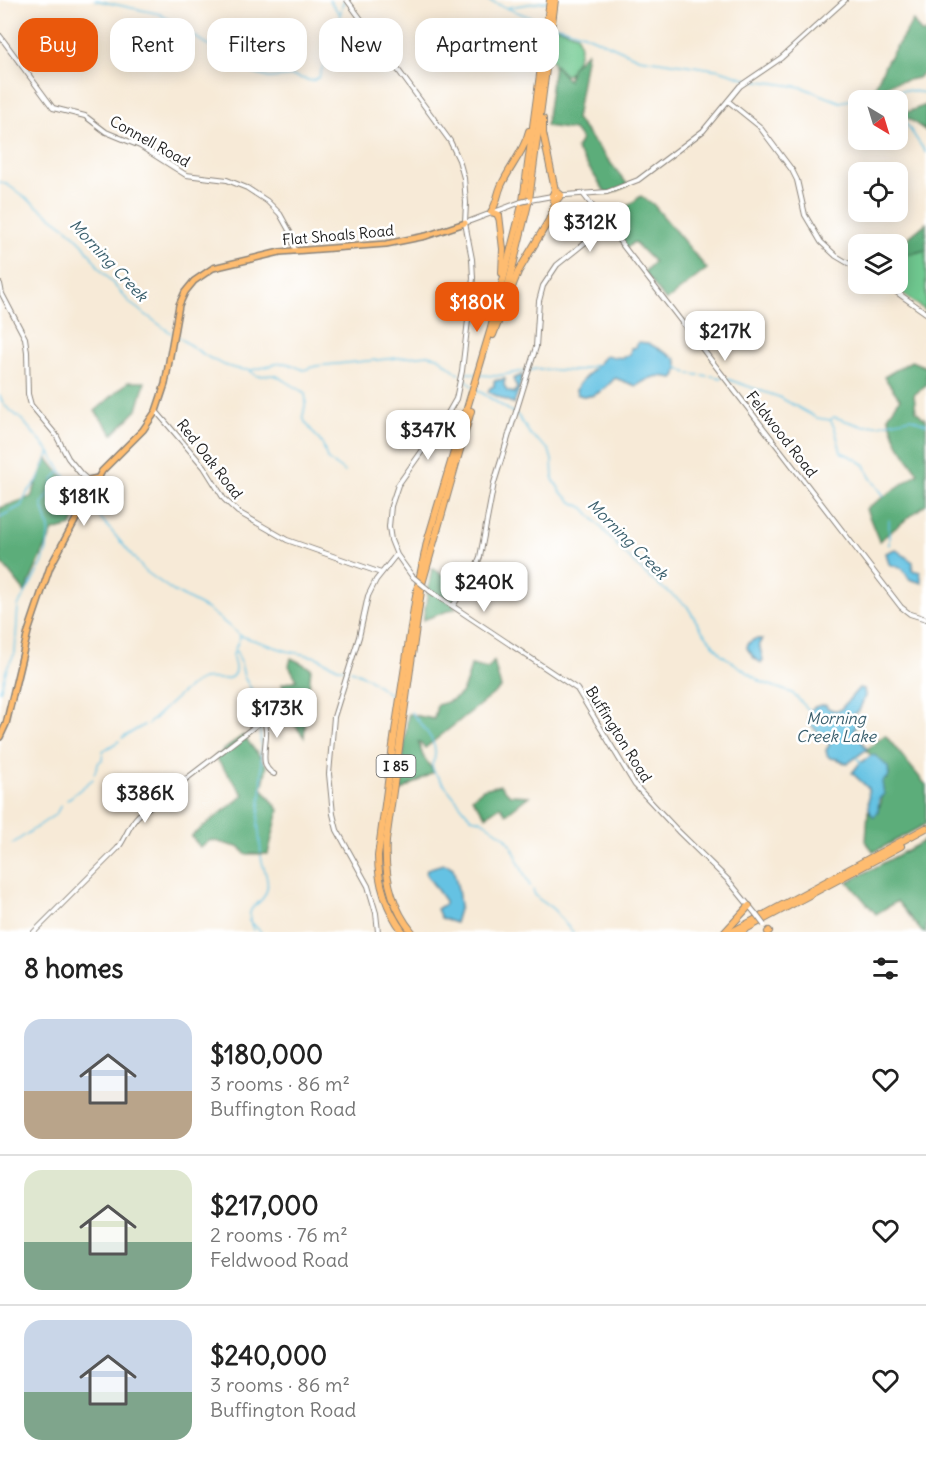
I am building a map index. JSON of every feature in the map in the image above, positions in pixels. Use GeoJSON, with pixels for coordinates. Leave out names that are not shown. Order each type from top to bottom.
{"type":"FeatureCollection","features":[{"type":"Feature","properties":{"kind":"highway","name":"I 85"},"geometry":{"type":"LineString","coordinates":[[403,932],[392,915],[385,897],[379,873],[378,855],[406,651],[427,542],[491,328],[523,201],[550,0]]}},
{"type":"Feature","properties":{"kind":"highway","name":"I 85"},"geometry":{"type":"LineString","coordinates":[[553,18],[555,0]]}},
{"type":"Feature","properties":{"kind":"highway","name":"I 85"},"geometry":{"type":"LineString","coordinates":[[412,932],[401,917],[391,893],[385,853],[412,651],[427,568],[518,249],[529,200],[546,72]]}},
{"type":"Feature","properties":{"kind":"highway"},"geometry":{"type":"LineString","coordinates":[[547,72],[542,121],[555,203]]}},
{"type":"Feature","properties":{"kind":"highway"},"geometry":{"type":"LineString","coordinates":[[491,328],[501,284],[503,263],[498,206],[502,184],[525,146],[536,101]]}},
{"type":"Feature","properties":{"kind":"highway"},"geometry":{"type":"LineString","coordinates":[[499,318],[518,272],[561,195],[554,193]]}},
{"type":"Feature","properties":{"kind":"highway"},"geometry":{"type":"LineString","coordinates":[[491,212],[498,206]]}},
{"type":"Feature","properties":{"kind":"highway"},"geometry":{"type":"LineString","coordinates":[[491,212],[497,214],[499,218]]}},
{"type":"Feature","properties":{"kind":"highway"},"geometry":{"type":"LineString","coordinates":[[732,932],[926,828]]}},
{"type":"Feature","properties":{"kind":"highway"},"geometry":{"type":"LineString","coordinates":[[740,932],[926,833]]}},
{"type":"Feature","properties":{"kind":"highway"},"geometry":{"type":"LineString","coordinates":[[725,932],[749,906]]}},
{"type":"Feature","properties":{"kind":"main road","name":"Flat Shoals Road"},"geometry":{"type":"LineString","coordinates":[[91,484],[110,461],[143,430],[156,411],[165,384],[179,305],[189,287],[199,276],[213,268],[295,250],[386,244],[426,236],[465,223]]}},
{"type":"Feature","properties":{"kind":"main road"},"geometry":{"type":"LineString","coordinates":[[0,737],[6,724],[28,632],[47,575],[91,484]]}},
{"type":"Feature","properties":{"kind":"street","name":"Buffington Road"},"geometry":{"type":"LineString","coordinates":[[347,0],[450,141],[459,160],[464,178],[465,223],[473,273],[460,386],[450,411],[395,490],[389,526],[397,555],[412,576],[430,591],[577,689],[635,785],[728,880],[769,932]]}},
{"type":"Feature","properties":{"kind":"street"},"geometry":{"type":"LineString","coordinates":[[561,195],[595,194],[621,189],[645,176],[703,131],[740,86],[781,58],[845,0]]}},
{"type":"Feature","properties":{"kind":"street","name":"Connell Road"},"geometry":{"type":"LineString","coordinates":[[0,36],[52,108],[85,116],[106,132],[140,146],[186,175],[227,180],[247,188],[267,201],[280,214],[290,232],[295,250]]}},
{"type":"Feature","properties":{"kind":"street"},"geometry":{"type":"LineString","coordinates":[[728,101],[759,126],[792,170],[798,184],[805,215],[821,243],[848,263]]}},
{"type":"Feature","properties":{"kind":"street"},"geometry":{"type":"LineString","coordinates":[[498,206],[554,193]]}},
{"type":"Feature","properties":{"kind":"street"},"geometry":{"type":"LineString","coordinates":[[594,207],[592,198],[595,194]]}},
{"type":"Feature","properties":{"kind":"street","name":"Feldwood Road"},"geometry":{"type":"LineString","coordinates":[[584,195],[901,607],[910,615],[926,619]]}},
{"type":"Feature","properties":{"kind":"street","name":"Flat Shoals Road"},"geometry":{"type":"LineString","coordinates":[[465,223],[491,212]]}},
{"type":"Feature","properties":{"kind":"street"},"geometry":{"type":"LineString","coordinates":[[453,606],[472,576],[480,557],[494,483],[536,347],[539,301],[543,286],[557,265],[608,226]]}},
{"type":"Feature","properties":{"kind":"street"},"geometry":{"type":"LineString","coordinates":[[0,284],[2,294],[25,338],[28,394],[31,405],[56,435],[68,458],[91,484]]}},
{"type":"Feature","properties":{"kind":"street"},"geometry":{"type":"LineString","coordinates":[[899,294],[926,313]]}},
{"type":"Feature","properties":{"kind":"street","name":"Red Oak Road"},"geometry":{"type":"LineString","coordinates":[[156,411],[204,467],[224,499],[238,512],[287,540],[381,573]]}},
{"type":"Feature","properties":{"kind":"street"},"geometry":{"type":"LineString","coordinates":[[378,932],[376,913],[368,886],[337,830],[329,774],[334,717],[359,638],[368,596],[381,573],[397,555]]}},
{"type":"Feature","properties":{"kind":"street"},"geometry":{"type":"LineString","coordinates":[[393,560],[401,561]]}},
{"type":"Feature","properties":{"kind":"street"},"geometry":{"type":"LineString","coordinates":[[34,932],[117,849],[139,815],[263,720],[267,729],[265,765],[268,771],[274,774]]}},
{"type":"Feature","properties":{"kind":"green space"},"geometry":{"type":"Polygon","coordinates":[[[913,21],[922,34],[926,32],[926,70],[918,78],[873,90],[887,61],[913,21]]]}},
{"type":"Feature","properties":{"kind":"green space"},"geometry":{"type":"Polygon","coordinates":[[[559,28],[576,34],[580,45],[577,59],[569,74],[565,75],[559,69],[559,28]]]}},
{"type":"Feature","properties":{"kind":"green space"},"geometry":{"type":"Polygon","coordinates":[[[587,52],[576,119],[628,185],[616,191],[606,193],[576,149],[581,139],[574,130],[546,126],[553,72],[559,72],[559,70],[568,80],[572,67],[587,52]]]}},
{"type":"Feature","properties":{"kind":"green space"},"geometry":{"type":"Polygon","coordinates":[[[926,105],[926,131],[908,118],[908,112],[926,105]]]}},
{"type":"Feature","properties":{"kind":"green space"},"geometry":{"type":"Polygon","coordinates":[[[641,196],[653,204],[707,269],[666,301],[644,272],[654,262],[634,242],[627,248],[607,222],[641,196]]]}},
{"type":"Feature","properties":{"kind":"green space"},"geometry":{"type":"Polygon","coordinates":[[[926,223],[926,250],[908,254],[908,238],[926,223]]]}},
{"type":"Feature","properties":{"kind":"green space"},"geometry":{"type":"Polygon","coordinates":[[[926,250],[926,311],[903,294],[908,294],[908,254],[926,250]]]}},
{"type":"Feature","properties":{"kind":"green space"},"geometry":{"type":"Polygon","coordinates":[[[911,361],[926,367],[926,385],[914,395],[916,411],[926,420],[926,504],[879,541],[866,509],[918,473],[897,442],[888,416],[900,399],[884,377],[911,361]]]}},
{"type":"Feature","properties":{"kind":"green space"},"geometry":{"type":"Polygon","coordinates":[[[128,382],[145,382],[137,410],[113,434],[95,411],[128,382]]]}},
{"type":"Feature","properties":{"kind":"green space"},"geometry":{"type":"Polygon","coordinates":[[[47,458],[84,503],[71,526],[53,531],[25,592],[0,561],[0,508],[31,497],[47,458]]]}},
{"type":"Feature","properties":{"kind":"green space"},"geometry":{"type":"Polygon","coordinates":[[[432,568],[465,589],[452,604],[456,608],[423,620],[432,568]]]}},
{"type":"Feature","properties":{"kind":"green space"},"geometry":{"type":"Polygon","coordinates":[[[291,658],[311,668],[304,737],[281,707],[287,704],[282,684],[297,680],[289,666],[291,658]]]}},
{"type":"Feature","properties":{"kind":"green space"},"geometry":{"type":"Polygon","coordinates":[[[494,661],[501,688],[425,748],[418,741],[423,756],[434,772],[399,792],[408,714],[434,719],[437,705],[453,700],[462,692],[471,665],[488,669],[494,661]]]}},
{"type":"Feature","properties":{"kind":"green space"},"geometry":{"type":"Polygon","coordinates":[[[243,735],[267,766],[262,788],[279,810],[268,854],[245,854],[241,848],[211,840],[200,847],[191,836],[244,795],[215,757],[243,735]]]}},
{"type":"Feature","properties":{"kind":"green space"},"geometry":{"type":"Polygon","coordinates":[[[885,735],[926,785],[926,824],[874,852],[866,842],[868,811],[873,814],[879,808],[882,799],[881,780],[887,779],[889,774],[866,750],[885,735]]]}},
{"type":"Feature","properties":{"kind":"green space"},"geometry":{"type":"Polygon","coordinates":[[[500,785],[510,795],[529,796],[506,814],[500,806],[486,816],[472,798],[483,789],[500,785]]]}},
{"type":"Feature","properties":{"kind":"green space"},"geometry":{"type":"Polygon","coordinates":[[[926,840],[926,932],[922,932],[897,901],[876,914],[848,882],[926,840]]]}},
{"type":"Feature","properties":{"kind":"water"},"geometry":{"type":"Polygon","coordinates":[[[638,342],[648,343],[675,358],[678,368],[673,378],[653,377],[636,386],[615,378],[603,390],[593,395],[577,394],[579,384],[606,355],[618,358],[627,356],[638,342]]]}},
{"type":"Feature","properties":{"kind":"water"},"geometry":{"type":"Polygon","coordinates":[[[522,375],[514,404],[488,392],[494,386],[494,381],[505,379],[504,385],[507,391],[514,393],[517,388],[513,379],[522,375]]]}},
{"type":"Feature","properties":{"kind":"water"},"geometry":{"type":"Polygon","coordinates":[[[895,549],[913,562],[912,570],[920,572],[922,583],[909,579],[903,569],[889,564],[886,553],[895,549]]]}},
{"type":"Feature","properties":{"kind":"water"},"geometry":{"type":"Polygon","coordinates":[[[755,639],[762,639],[759,644],[763,660],[761,663],[747,648],[748,643],[755,639]]]}},
{"type":"Feature","properties":{"kind":"water","name":"Morning Creek Lake"},"geometry":{"type":"Polygon","coordinates":[[[859,688],[864,689],[865,696],[859,711],[854,714],[856,723],[854,731],[867,749],[847,764],[827,755],[826,750],[830,744],[813,728],[808,717],[813,708],[820,705],[840,710],[859,688]]]}},
{"type":"Feature","properties":{"kind":"water"},"geometry":{"type":"Polygon","coordinates":[[[872,755],[888,767],[889,776],[882,782],[884,794],[879,799],[878,812],[874,817],[869,807],[868,788],[852,773],[859,764],[872,755]]]}},
{"type":"Feature","properties":{"kind":"water"},"geometry":{"type":"Polygon","coordinates":[[[443,864],[453,868],[458,889],[460,906],[455,923],[441,918],[437,909],[445,904],[445,901],[426,874],[427,869],[443,864]]]}},
{"type":"Feature","properties":{"kind":"waterway"},"geometry":{"type":"LineString","coordinates":[[95,0],[160,14],[249,72],[269,78],[292,76],[312,81],[319,77],[337,32],[344,0]]}},
{"type":"Feature","properties":{"kind":"waterway"},"geometry":{"type":"LineString","coordinates":[[329,0],[339,13]]}},
{"type":"Feature","properties":{"kind":"waterway"},"geometry":{"type":"LineString","coordinates":[[487,0],[532,18]]}},
{"type":"Feature","properties":{"kind":"waterway"},"geometry":{"type":"LineString","coordinates":[[509,7],[549,1]]}},
{"type":"Feature","properties":{"kind":"waterway"},"geometry":{"type":"LineString","coordinates":[[559,26],[584,34],[639,58],[720,70],[748,79]]}},
{"type":"Feature","properties":{"kind":"waterway"},"geometry":{"type":"LineString","coordinates":[[753,80],[801,87],[840,102],[848,100]]}},
{"type":"Feature","properties":{"kind":"waterway"},"geometry":{"type":"LineString","coordinates":[[871,90],[875,88],[878,90]]}},
{"type":"Feature","properties":{"kind":"waterway"},"geometry":{"type":"LineString","coordinates":[[908,90],[926,93]]}},
{"type":"Feature","properties":{"kind":"waterway"},"geometry":{"type":"LineString","coordinates":[[908,126],[926,153]]}},
{"type":"Feature","properties":{"kind":"waterway","name":"Morning Creek"},"geometry":{"type":"LineString","coordinates":[[0,182],[8,185],[68,229],[83,244],[100,269],[131,304],[171,333]]}},
{"type":"Feature","properties":{"kind":"waterway","name":"Morning Creek"},"geometry":{"type":"LineString","coordinates":[[177,336],[211,359],[239,369],[253,370],[282,363],[304,370],[316,366],[428,355],[438,357],[459,374]]}},
{"type":"Feature","properties":{"kind":"waterway"},"geometry":{"type":"LineString","coordinates":[[480,375],[496,376],[536,369],[576,371],[596,365]]}},
{"type":"Feature","properties":{"kind":"waterway"},"geometry":{"type":"LineString","coordinates":[[677,367],[687,373]]}},
{"type":"Feature","properties":{"kind":"waterway"},"geometry":{"type":"LineString","coordinates":[[250,371],[257,376],[275,375],[305,393],[303,416],[305,422],[323,445],[327,459],[345,472]]}},
{"type":"Feature","properties":{"kind":"waterway"},"geometry":{"type":"LineString","coordinates":[[463,374],[476,374]]}},
{"type":"Feature","properties":{"kind":"waterway"},"geometry":{"type":"LineString","coordinates":[[690,374],[699,375]]}},
{"type":"Feature","properties":{"kind":"waterway"},"geometry":{"type":"LineString","coordinates":[[702,375],[708,376]]}},
{"type":"Feature","properties":{"kind":"waterway","name":"Morning Creek"},"geometry":{"type":"LineString","coordinates":[[463,376],[472,386]]}},
{"type":"Feature","properties":{"kind":"waterway"},"geometry":{"type":"LineString","coordinates":[[711,376],[722,378]]}},
{"type":"Feature","properties":{"kind":"waterway"},"geometry":{"type":"LineString","coordinates":[[727,379],[779,397],[817,418],[830,420],[834,417],[862,426],[911,418],[926,424]]}},
{"type":"Feature","properties":{"kind":"waterway","name":"Morning Creek"},"geometry":{"type":"LineString","coordinates":[[476,389],[518,416],[530,434],[549,450],[553,479],[561,492],[572,502],[584,508],[623,552],[652,580],[687,606],[701,629],[721,654],[761,682],[792,693],[810,711]]}},
{"type":"Feature","properties":{"kind":"waterway"},"geometry":{"type":"LineString","coordinates":[[0,396],[4,405],[22,420],[48,450],[82,503]]}},
{"type":"Feature","properties":{"kind":"waterway"},"geometry":{"type":"LineString","coordinates":[[831,421],[841,452],[865,465],[870,477],[884,496]]}},
{"type":"Feature","properties":{"kind":"waterway"},"geometry":{"type":"LineString","coordinates":[[0,517],[21,506],[27,493],[37,481],[49,454]]}},
{"type":"Feature","properties":{"kind":"waterway"},"geometry":{"type":"LineString","coordinates":[[0,691],[7,668],[15,653],[18,606],[42,564],[47,549],[49,528],[42,504],[51,492],[54,478],[61,471]]}},
{"type":"Feature","properties":{"kind":"waterway"},"geometry":{"type":"LineString","coordinates":[[87,505],[145,571],[173,591],[209,610],[241,636],[287,651],[316,657],[338,668],[347,669]]}},
{"type":"Feature","properties":{"kind":"waterway"},"geometry":{"type":"LineString","coordinates":[[889,520],[889,545]]}},
{"type":"Feature","properties":{"kind":"waterway"},"geometry":{"type":"LineString","coordinates":[[148,724],[197,681],[231,677],[235,669],[233,655],[240,637]]}},
{"type":"Feature","properties":{"kind":"waterway"},"geometry":{"type":"LineString","coordinates":[[236,651],[244,677],[253,692],[258,721]]}},
{"type":"Feature","properties":{"kind":"waterway"},"geometry":{"type":"LineString","coordinates":[[351,670],[368,678],[393,697]]}},
{"type":"Feature","properties":{"kind":"waterway"},"geometry":{"type":"LineString","coordinates":[[411,712],[426,730],[433,743],[434,772],[471,818],[481,820],[505,837],[517,857]]}},
{"type":"Feature","properties":{"kind":"waterway"},"geometry":{"type":"LineString","coordinates":[[122,738],[144,725]]}},
{"type":"Feature","properties":{"kind":"waterway"},"geometry":{"type":"LineString","coordinates":[[260,725],[262,785],[258,824],[261,853]]}},
{"type":"Feature","properties":{"kind":"waterway"},"geometry":{"type":"LineString","coordinates":[[94,774],[102,760],[103,751],[119,741]]}},
{"type":"Feature","properties":{"kind":"waterway","name":"Morning Creek"},"geometry":{"type":"LineString","coordinates":[[857,758],[861,763]]}},
{"type":"Feature","properties":{"kind":"waterway"},"geometry":{"type":"LineString","coordinates":[[67,800],[93,779]]}},
{"type":"Feature","properties":{"kind":"waterway"},"geometry":{"type":"LineString","coordinates":[[12,844],[56,814],[61,805]]}},
{"type":"Feature","properties":{"kind":"waterway"},"geometry":{"type":"LineString","coordinates":[[253,930],[250,920],[251,909],[265,896],[268,885],[261,856]]}},
{"type":"Feature","properties":{"kind":"waterway"},"geometry":{"type":"LineString","coordinates":[[517,859],[530,886]]}},
{"type":"Feature","properties":{"kind":"waterway"},"geometry":{"type":"LineString","coordinates":[[533,890],[536,897],[554,910],[573,932]]}},
{"type":"Feature","properties":{"kind":"waterway"},"geometry":{"type":"LineString","coordinates":[[249,920],[261,932]]}}]}
